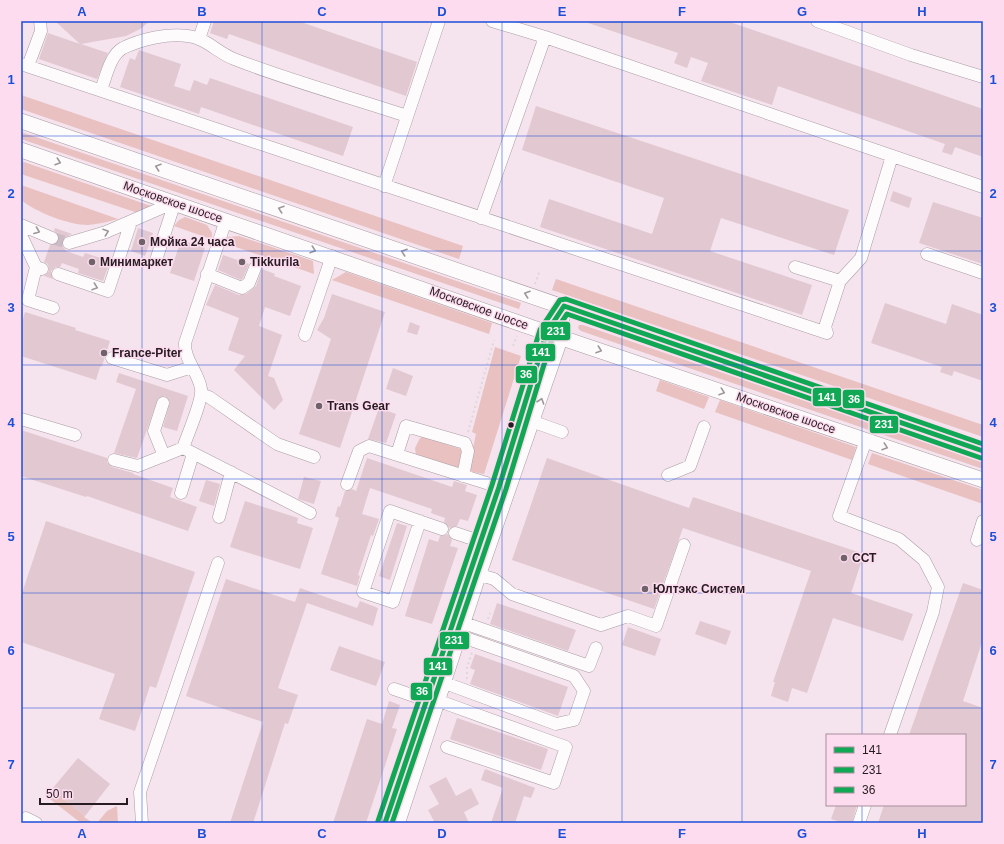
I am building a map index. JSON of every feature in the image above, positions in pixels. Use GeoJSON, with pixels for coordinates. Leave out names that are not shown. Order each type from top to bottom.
{"type":"FeatureCollection","features":[{"type":"Feature","properties":{"kind":"main road"},"geometry":{"type":"LineString","coordinates":[[21,120],[983,451]]}},
{"type":"Feature","properties":{"kind":"main road","name":"Московское шоссе"},"geometry":{"type":"LineString","coordinates":[[21,150],[332,256],[562,338],[983,480]]}},
{"type":"Feature","properties":{"kind":"street"},"geometry":{"type":"LineString","coordinates":[[40,21],[41,31],[25,65],[828,333],[825,327],[840,281],[861,258],[892,156]]}},
{"type":"Feature","properties":{"kind":"street"},"geometry":{"type":"LineString","coordinates":[[199,39],[205,21]]}},
{"type":"Feature","properties":{"kind":"street"},"geometry":{"type":"LineString","coordinates":[[384,186],[439,21]]}},
{"type":"Feature","properties":{"kind":"street"},"geometry":{"type":"LineString","coordinates":[[492,21],[545,37],[983,187]]}},
{"type":"Feature","properties":{"kind":"street"},"geometry":{"type":"LineString","coordinates":[[817,21],[911,55],[983,77]]}},
{"type":"Feature","properties":{"kind":"street"},"geometry":{"type":"LineString","coordinates":[[101,90],[115,55],[122,49],[147,40],[170,36],[188,36],[199,39],[232,58],[407,116]]}},
{"type":"Feature","properties":{"kind":"street"},"geometry":{"type":"LineString","coordinates":[[481,218],[545,37]]}},
{"type":"Feature","properties":{"kind":"street"},"geometry":{"type":"LineString","coordinates":[[68,243],[106,232],[175,202]]}},
{"type":"Feature","properties":{"kind":"street"},"geometry":{"type":"LineString","coordinates":[[157,257],[175,202]]}},
{"type":"Feature","properties":{"kind":"street"},"geometry":{"type":"LineString","coordinates":[[181,493],[188,451],[201,394],[199,384],[186,355],[185,343],[226,220]]}},
{"type":"Feature","properties":{"kind":"street"},"geometry":{"type":"LineString","coordinates":[[58,274],[108,291],[131,222]]}},
{"type":"Feature","properties":{"kind":"street"},"geometry":{"type":"LineString","coordinates":[[21,225],[52,238]]}},
{"type":"Feature","properties":{"kind":"street"},"geometry":{"type":"LineString","coordinates":[[21,235],[39,268],[24,302],[53,308]]}},
{"type":"Feature","properties":{"kind":"street"},"geometry":{"type":"LineString","coordinates":[[927,254],[983,273]]}},
{"type":"Feature","properties":{"kind":"street"},"geometry":{"type":"LineString","coordinates":[[304,335],[332,256]]}},
{"type":"Feature","properties":{"kind":"street"},"geometry":{"type":"LineString","coordinates":[[796,266],[840,281]]}},
{"type":"Feature","properties":{"kind":"street"},"geometry":{"type":"LineString","coordinates":[[207,274],[242,288],[249,283],[255,268]]}},
{"type":"Feature","properties":{"kind":"street"},"geometry":{"type":"LineString","coordinates":[[399,823],[432,700],[479,541],[499,487],[547,332],[564,306]]}},
{"type":"Feature","properties":{"kind":"street"},"geometry":{"type":"LineString","coordinates":[[385,823],[432,700],[444,683],[562,338],[564,306]]}},
{"type":"Feature","properties":{"kind":"street"},"geometry":{"type":"LineString","coordinates":[[112,358],[166,375],[192,367]]}},
{"type":"Feature","properties":{"kind":"street"},"geometry":{"type":"LineString","coordinates":[[201,394],[209,397],[277,444],[314,456]]}},
{"type":"Feature","properties":{"kind":"street"},"geometry":{"type":"LineString","coordinates":[[163,402],[154,431],[164,456]]}},
{"type":"Feature","properties":{"kind":"street"},"geometry":{"type":"LineString","coordinates":[[21,419],[75,435]]}},
{"type":"Feature","properties":{"kind":"street"},"geometry":{"type":"LineString","coordinates":[[397,454],[407,422],[466,443],[468,451],[463,476]]}},
{"type":"Feature","properties":{"kind":"street"},"geometry":{"type":"LineString","coordinates":[[534,422],[562,432]]}},
{"type":"Feature","properties":{"kind":"street"},"geometry":{"type":"LineString","coordinates":[[668,475],[690,466],[704,427]]}},
{"type":"Feature","properties":{"kind":"street"},"geometry":{"type":"LineString","coordinates":[[866,440],[839,516],[900,539],[924,560],[938,587],[933,612],[890,734]]}},
{"type":"Feature","properties":{"kind":"street"},"geometry":{"type":"LineString","coordinates":[[347,484],[356,456],[363,448],[376,447],[499,487]]}},
{"type":"Feature","properties":{"kind":"street"},"geometry":{"type":"LineString","coordinates":[[114,460],[138,466],[164,456],[188,451],[310,513]]}},
{"type":"Feature","properties":{"kind":"street"},"geometry":{"type":"LineString","coordinates":[[219,517],[231,472]]}},
{"type":"Feature","properties":{"kind":"street"},"geometry":{"type":"LineString","coordinates":[[420,521],[393,602],[363,592],[390,511],[420,521],[442,529]]}},
{"type":"Feature","properties":{"kind":"street"},"geometry":{"type":"LineString","coordinates":[[977,540],[983,521]]}},
{"type":"Feature","properties":{"kind":"street"},"geometry":{"type":"LineString","coordinates":[[455,533],[479,541]]}},
{"type":"Feature","properties":{"kind":"street"},"geometry":{"type":"LineString","coordinates":[[480,575],[494,579],[512,594],[601,625],[628,616],[656,626],[684,545]]}},
{"type":"Feature","properties":{"kind":"street"},"geometry":{"type":"LineString","coordinates":[[142,823],[140,792],[218,563]]}},
{"type":"Feature","properties":{"kind":"street"},"geometry":{"type":"LineString","coordinates":[[464,623],[589,666],[596,648]]}},
{"type":"Feature","properties":{"kind":"street"},"geometry":{"type":"LineString","coordinates":[[444,683],[556,724],[574,720],[584,691],[574,676],[460,636]]}},
{"type":"Feature","properties":{"kind":"street"},"geometry":{"type":"LineString","coordinates":[[394,689],[432,700],[566,746],[554,783],[447,747]]}},
{"type":"Feature","properties":{"kind":"street"},"geometry":{"type":"LineString","coordinates":[[859,823],[865,806]]}},
{"type":"Feature","properties":{"kind":"path"},"geometry":{"type":"LineString","coordinates":[[534,285],[540,270]]}},
{"type":"Feature","properties":{"kind":"path"},"geometry":{"type":"LineString","coordinates":[[513,346],[518,332]]}},
{"type":"Feature","properties":{"kind":"path"},"geometry":{"type":"LineString","coordinates":[[466,443],[494,340]]}},
{"type":"Feature","properties":{"kind":"path"},"geometry":{"type":"LineString","coordinates":[[465,691],[467,685],[466,668],[476,642]]}},
{"type":"Feature","properties":{"kind":"shaded area"},"geometry":{"type":"Polygon","coordinates":[[[21,95],[463,246],[459,259],[21,109],[21,95]]]}},
{"type":"Feature","properties":{"kind":"shaded area"},"geometry":{"type":"Polygon","coordinates":[[[21,132],[521,303],[519,309],[21,139],[21,132]]]}},
{"type":"Feature","properties":{"kind":"shaded area"},"geometry":{"type":"Polygon","coordinates":[[[21,161],[151,206],[138,213],[21,174],[21,161]]]}},
{"type":"Feature","properties":{"kind":"shaded area"},"geometry":{"type":"Polygon","coordinates":[[[21,185],[118,219],[88,225],[71,223],[53,217],[27,205],[21,200],[21,185]]]}},
{"type":"Feature","properties":{"kind":"shaded area"},"geometry":{"type":"Polygon","coordinates":[[[185,217],[207,225],[212,233],[212,237],[208,238],[174,226],[179,220],[185,217]]]}},
{"type":"Feature","properties":{"kind":"shaded area"},"geometry":{"type":"Polygon","coordinates":[[[239,236],[313,261],[314,274],[233,246],[232,244],[223,243],[228,237],[239,236]]]}},
{"type":"Feature","properties":{"kind":"shaded area"},"geometry":{"type":"Polygon","coordinates":[[[346,272],[492,323],[489,334],[332,280],[346,272]]]}},
{"type":"Feature","properties":{"kind":"shaded area"},"geometry":{"type":"Polygon","coordinates":[[[556,279],[983,425],[983,437],[552,290],[556,279]]]}},
{"type":"Feature","properties":{"kind":"shaded area"},"geometry":{"type":"Polygon","coordinates":[[[579,325],[583,325],[983,462],[983,469],[581,331],[578,328],[579,325]]]}},
{"type":"Feature","properties":{"kind":"shaded area"},"geometry":{"type":"Polygon","coordinates":[[[495,347],[521,356],[484,474],[468,471],[476,434],[472,432],[495,347]]]}},
{"type":"Feature","properties":{"kind":"shaded area"},"geometry":{"type":"Polygon","coordinates":[[[660,380],[709,397],[704,409],[656,391],[660,380]]]}},
{"type":"Feature","properties":{"kind":"shaded area"},"geometry":{"type":"Polygon","coordinates":[[[720,400],[856,447],[852,460],[715,412],[720,400]]]}},
{"type":"Feature","properties":{"kind":"shaded area"},"geometry":{"type":"Polygon","coordinates":[[[423,437],[464,450],[460,470],[416,455],[415,448],[420,438],[423,437]]]}},
{"type":"Feature","properties":{"kind":"shaded area"},"geometry":{"type":"Polygon","coordinates":[[[872,453],[983,490],[983,504],[868,464],[872,453]]]}},
{"type":"Feature","properties":{"kind":"shaded area"},"geometry":{"type":"Polygon","coordinates":[[[52,789],[93,823],[81,823],[46,796],[52,789]]]}},
{"type":"Feature","properties":{"kind":"shaded area"},"geometry":{"type":"Polygon","coordinates":[[[117,806],[118,823],[97,823],[107,811],[117,806]]]}},
{"type":"Feature","properties":{"kind":"building"},"geometry":{"type":"Polygon","coordinates":[[[55,21],[150,21],[140,29],[126,36],[81,44],[108,53],[97,79],[39,59],[48,33],[80,44],[55,21]]]}},
{"type":"Feature","properties":{"kind":"building"},"geometry":{"type":"Polygon","coordinates":[[[214,21],[298,21],[417,62],[406,96],[229,34],[227,39],[210,33],[214,21]]]}},
{"type":"Feature","properties":{"kind":"building"},"geometry":{"type":"Polygon","coordinates":[[[589,21],[727,21],[983,109],[983,157],[955,147],[952,155],[942,152],[945,144],[778,86],[772,105],[701,81],[708,63],[691,57],[687,68],[674,63],[678,53],[588,23],[589,21]]]}},
{"type":"Feature","properties":{"kind":"building"},"geometry":{"type":"Polygon","coordinates":[[[139,50],[181,64],[174,86],[190,91],[194,80],[207,85],[210,78],[353,127],[343,156],[201,107],[199,114],[120,87],[130,58],[135,60],[139,50]]]}},
{"type":"Feature","properties":{"kind":"building"},"geometry":{"type":"Polygon","coordinates":[[[536,106],[849,210],[834,255],[721,218],[710,251],[812,285],[802,315],[540,227],[549,199],[652,234],[664,198],[522,150],[536,106]]]}},
{"type":"Feature","properties":{"kind":"building"},"geometry":{"type":"Polygon","coordinates":[[[893,191],[912,198],[909,208],[890,201],[893,191]]]}},
{"type":"Feature","properties":{"kind":"building"},"geometry":{"type":"Polygon","coordinates":[[[933,202],[983,218],[983,264],[919,243],[933,202]]]}},
{"type":"Feature","properties":{"kind":"building"},"geometry":{"type":"Polygon","coordinates":[[[55,228],[72,234],[64,238],[62,241],[62,245],[66,251],[83,257],[85,253],[110,261],[103,281],[78,273],[79,269],[62,263],[60,267],[56,267],[51,271],[53,279],[44,276],[49,271],[48,264],[44,262],[50,245],[56,244],[59,241],[58,234],[54,231],[55,228]]]}},
{"type":"Feature","properties":{"kind":"building","name":"Мойка 24 часа"},"geometry":{"type":"Polygon","coordinates":[[[138,228],[153,233],[145,256],[131,251],[138,228]]]}},
{"type":"Feature","properties":{"kind":"building"},"geometry":{"type":"Polygon","coordinates":[[[181,240],[205,248],[194,281],[170,273],[181,240]]]}},
{"type":"Feature","properties":{"kind":"building"},"geometry":{"type":"Polygon","coordinates":[[[223,255],[249,264],[241,280],[218,270],[223,255]]]}},
{"type":"Feature","properties":{"kind":"building"},"geometry":{"type":"Polygon","coordinates":[[[262,269],[275,274],[274,276],[301,286],[290,316],[265,307],[259,326],[282,335],[268,376],[274,378],[283,400],[274,410],[234,370],[245,356],[228,350],[239,318],[206,305],[215,285],[239,295],[246,294],[256,286],[262,269]]]}},
{"type":"Feature","properties":{"kind":"building"},"geometry":{"type":"Polygon","coordinates":[[[332,294],[385,312],[340,448],[299,434],[331,339],[317,330],[324,318],[332,294]]]}},
{"type":"Feature","properties":{"kind":"building"},"geometry":{"type":"Polygon","coordinates":[[[885,303],[946,324],[952,304],[983,315],[983,381],[954,371],[952,376],[940,372],[942,367],[871,343],[885,303]]]}},
{"type":"Feature","properties":{"kind":"building"},"geometry":{"type":"Polygon","coordinates":[[[25,312],[76,328],[75,330],[110,341],[96,380],[21,356],[21,325],[25,312]]]}},
{"type":"Feature","properties":{"kind":"building"},"geometry":{"type":"Polygon","coordinates":[[[410,322],[420,326],[417,335],[407,332],[410,322]]]}},
{"type":"Feature","properties":{"kind":"building"},"geometry":{"type":"Polygon","coordinates":[[[393,368],[413,376],[406,396],[386,389],[393,368]]]}},
{"type":"Feature","properties":{"kind":"building"},"geometry":{"type":"Polygon","coordinates":[[[119,373],[188,396],[177,431],[163,427],[170,402],[165,396],[158,398],[137,458],[114,453],[136,389],[116,382],[119,373]]]}},
{"type":"Feature","properties":{"kind":"building"},"geometry":{"type":"Polygon","coordinates":[[[379,408],[396,414],[386,443],[368,439],[379,408]]]}},
{"type":"Feature","properties":{"kind":"building"},"geometry":{"type":"Polygon","coordinates":[[[21,430],[107,458],[107,462],[112,467],[173,488],[170,497],[197,507],[188,531],[87,496],[86,497],[21,476],[21,430]]]}},
{"type":"Feature","properties":{"kind":"building"},"geometry":{"type":"Polygon","coordinates":[[[367,458],[452,487],[454,481],[467,485],[465,491],[477,495],[468,521],[460,519],[457,526],[449,528],[444,522],[445,518],[431,513],[432,509],[370,488],[362,514],[379,519],[373,536],[371,535],[358,575],[360,576],[357,586],[321,574],[339,518],[335,516],[338,506],[340,507],[345,491],[352,489],[356,491],[367,458]]]}},
{"type":"Feature","properties":{"kind":"building"},"geometry":{"type":"Polygon","coordinates":[[[547,458],[689,508],[693,497],[864,554],[851,593],[913,614],[903,641],[833,618],[807,693],[792,688],[788,702],[771,696],[775,682],[773,682],[811,571],[683,528],[654,609],[512,560],[547,458]]]}},
{"type":"Feature","properties":{"kind":"building"},"geometry":{"type":"Polygon","coordinates":[[[304,477],[321,481],[314,504],[298,499],[304,477]]]}},
{"type":"Feature","properties":{"kind":"building"},"geometry":{"type":"Polygon","coordinates":[[[206,480],[220,484],[214,506],[199,501],[206,480]]]}},
{"type":"Feature","properties":{"kind":"building"},"geometry":{"type":"Polygon","coordinates":[[[245,501],[298,518],[297,523],[313,528],[300,569],[230,547],[245,501]]]}},
{"type":"Feature","properties":{"kind":"building"},"geometry":{"type":"Polygon","coordinates":[[[46,521],[195,572],[156,688],[150,686],[135,731],[99,719],[115,674],[21,642],[21,596],[46,521]]]}},
{"type":"Feature","properties":{"kind":"building"},"geometry":{"type":"Polygon","coordinates":[[[397,523],[407,526],[390,580],[379,576],[397,523]]]}},
{"type":"Feature","properties":{"kind":"building"},"geometry":{"type":"Polygon","coordinates":[[[448,534],[452,540],[450,546],[458,548],[432,624],[405,616],[429,539],[438,542],[440,536],[448,534]]]}},
{"type":"Feature","properties":{"kind":"building"},"geometry":{"type":"Polygon","coordinates":[[[226,579],[295,602],[300,588],[357,608],[360,601],[378,608],[373,626],[307,603],[278,688],[298,695],[288,724],[285,723],[253,823],[230,823],[263,722],[186,696],[226,579]]]}},
{"type":"Feature","properties":{"kind":"building"},"geometry":{"type":"Polygon","coordinates":[[[963,583],[983,590],[983,639],[963,701],[983,708],[983,823],[878,823],[884,806],[966,806],[966,734],[909,734],[963,583]]]}},
{"type":"Feature","properties":{"kind":"building"},"geometry":{"type":"Polygon","coordinates":[[[497,603],[576,630],[568,651],[490,624],[497,603]]]}},
{"type":"Feature","properties":{"kind":"building"},"geometry":{"type":"Polygon","coordinates":[[[700,621],[731,631],[726,645],[695,634],[700,621]]]}},
{"type":"Feature","properties":{"kind":"building"},"geometry":{"type":"Polygon","coordinates":[[[628,627],[661,639],[655,656],[622,645],[628,627]]]}},
{"type":"Feature","properties":{"kind":"building"},"geometry":{"type":"Polygon","coordinates":[[[339,646],[385,662],[376,686],[330,670],[339,646]]]}},
{"type":"Feature","properties":{"kind":"building"},"geometry":{"type":"Polygon","coordinates":[[[475,654],[568,687],[558,716],[470,684],[475,670],[470,668],[475,654]]]}},
{"type":"Feature","properties":{"kind":"building"},"geometry":{"type":"Polygon","coordinates":[[[389,701],[400,705],[392,728],[397,729],[366,823],[333,823],[367,719],[382,724],[389,701]]]}},
{"type":"Feature","properties":{"kind":"building"},"geometry":{"type":"Polygon","coordinates":[[[457,718],[548,749],[541,770],[450,739],[457,718]]]}},
{"type":"Feature","properties":{"kind":"building"},"geometry":{"type":"Polygon","coordinates":[[[78,758],[110,784],[85,816],[52,789],[78,758]]]}},
{"type":"Feature","properties":{"kind":"building"},"geometry":{"type":"Polygon","coordinates":[[[485,769],[535,788],[531,798],[524,796],[515,823],[491,823],[503,788],[481,780],[485,769]]]}},
{"type":"Feature","properties":{"kind":"building"},"geometry":{"type":"Polygon","coordinates":[[[446,777],[456,796],[471,788],[479,804],[464,812],[469,823],[435,823],[428,810],[439,804],[429,786],[446,777]]]}},
{"type":"Feature","properties":{"kind":"building"},"geometry":{"type":"Polygon","coordinates":[[[836,806],[857,806],[852,823],[844,823],[831,819],[836,806]]]}},
{"type":"Feature","properties":{"kind":"tunnel"},"geometry":{"type":"LineString","coordinates":[[52,238],[69,243]]}},
{"type":"Feature","properties":{"kind":"transit line","name":"36"},"geometry":{"type":"LineString","coordinates":[[378,821],[492,485],[540,330],[560,300],[566,299],[983,444]]}},
{"type":"Feature","properties":{"kind":"transit line","name":"141"},"geometry":{"type":"LineString","coordinates":[[385,823],[499,487],[547,332],[564,306],[983,451]]}},
{"type":"Feature","properties":{"kind":"transit line","name":"231"},"geometry":{"type":"LineString","coordinates":[[392,823],[506,489],[553,335],[567,314],[981,458]]}},
{"type":"Feature","properties":{"kind":"place","name":"Мойка 24 часа"},"geometry":{"type":"Point","coordinates":[142,242]}},
{"type":"Feature","properties":{"kind":"place","name":"Минимаркет"},"geometry":{"type":"Point","coordinates":[92,262]}},
{"type":"Feature","properties":{"kind":"place","name":"Tikkurila"},"geometry":{"type":"Point","coordinates":[242,262]}},
{"type":"Feature","properties":{"kind":"place","name":"France-Piter"},"geometry":{"type":"Point","coordinates":[104,353]}},
{"type":"Feature","properties":{"kind":"place","name":"Trans Gear"},"geometry":{"type":"Point","coordinates":[319,406]}},
{"type":"Feature","properties":{"kind":"place","name":"ССТ"},"geometry":{"type":"Point","coordinates":[844,558]}},
{"type":"Feature","properties":{"kind":"place","name":"Юлтэкс Систем"},"geometry":{"type":"Point","coordinates":[645,589]}}]}
